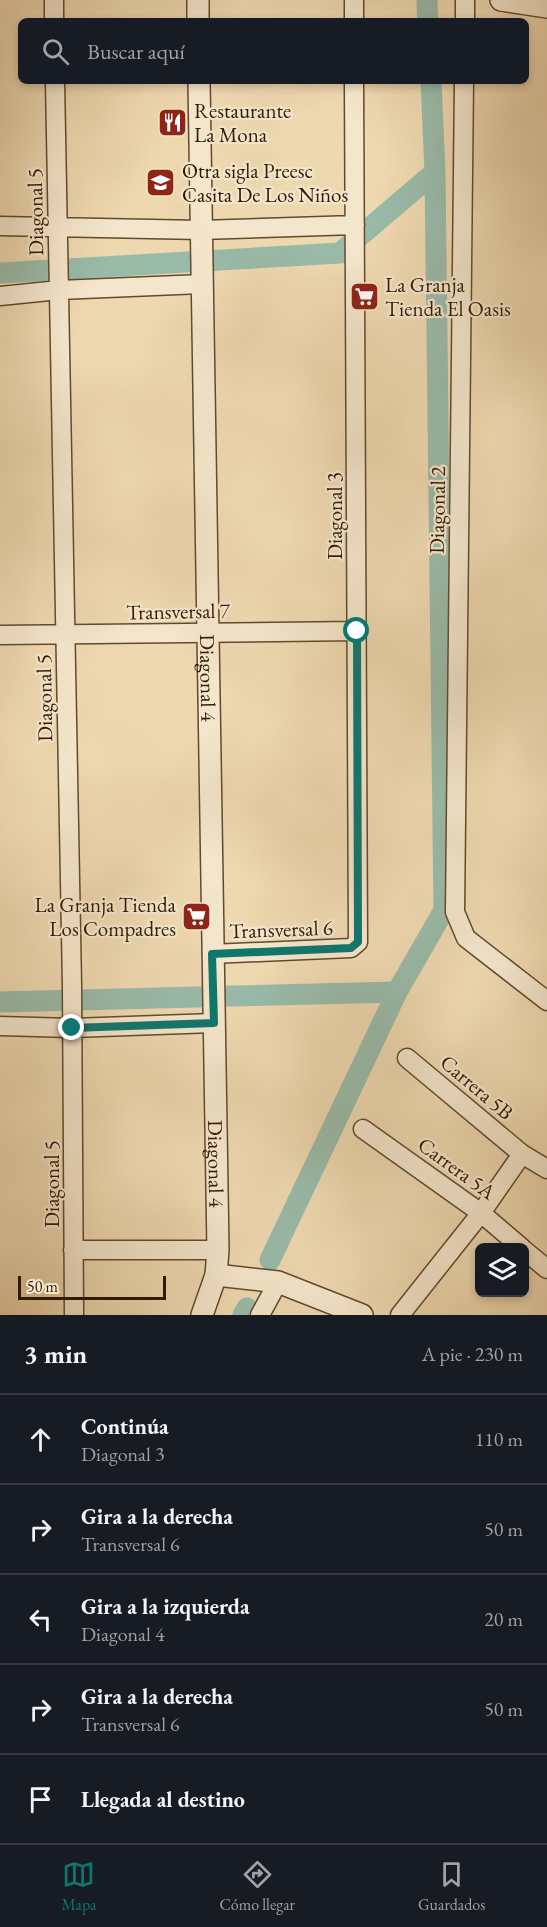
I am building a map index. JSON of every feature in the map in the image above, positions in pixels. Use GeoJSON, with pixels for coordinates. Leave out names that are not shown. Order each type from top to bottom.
{"type":"FeatureCollection","features":[{"type":"Feature","properties":{"kind":"street"},"geometry":{"type":"LineString","coordinates":[[54,0],[54,18]]}},
{"type":"Feature","properties":{"kind":"street"},"geometry":{"type":"LineString","coordinates":[[198,0],[198,18]]}},
{"type":"Feature","properties":{"kind":"street"},"geometry":{"type":"LineString","coordinates":[[354,0],[354,18]]}},
{"type":"Feature","properties":{"kind":"street"},"geometry":{"type":"LineString","coordinates":[[465,0],[465,18]]}},
{"type":"Feature","properties":{"kind":"street"},"geometry":{"type":"LineString","coordinates":[[501,0],[547,7]]}},
{"type":"Feature","properties":{"kind":"street","name":"Diagonal 5"},"geometry":{"type":"LineString","coordinates":[[55,84],[72,986],[74,1315]]}},
{"type":"Feature","properties":{"kind":"street","name":"Diagonal 4"},"geometry":{"type":"LineString","coordinates":[[199,84],[218,1250],[216,1275],[202,1315]]}},
{"type":"Feature","properties":{"kind":"street","name":"Diagonal 3"},"geometry":{"type":"LineString","coordinates":[[351,948],[358,942],[354,84]]}},
{"type":"Feature","properties":{"kind":"street","name":"Diagonal 2"},"geometry":{"type":"LineString","coordinates":[[464,84],[455,912],[466,938],[547,1001]]}},
{"type":"Feature","properties":{"kind":"street"},"geometry":{"type":"LineString","coordinates":[[0,226],[58,227],[201,239],[355,229]]}},
{"type":"Feature","properties":{"kind":"street"},"geometry":{"type":"LineString","coordinates":[[0,296],[59,286],[202,278]]}},
{"type":"Feature","properties":{"kind":"street","name":"Transversal 7"},"geometry":{"type":"LineString","coordinates":[[0,635],[357,631]]}},
{"type":"Feature","properties":{"kind":"street","name":"Transversal 6"},"geometry":{"type":"LineString","coordinates":[[212,954],[351,948]]}},
{"type":"Feature","properties":{"kind":"street"},"geometry":{"type":"LineString","coordinates":[[0,1026],[72,1023],[213,1007]]}},
{"type":"Feature","properties":{"kind":"street","name":"Carrera 5B"},"geometry":{"type":"LineString","coordinates":[[407,1058],[522,1154],[547,1169]]}},
{"type":"Feature","properties":{"kind":"street","name":"Carrera 5A"},"geometry":{"type":"LineString","coordinates":[[363,1129],[481,1213],[516,1243]]}},
{"type":"Feature","properties":{"kind":"street"},"geometry":{"type":"LineString","coordinates":[[400,1315],[481,1213],[522,1154]]}},
{"type":"Feature","properties":{"kind":"street"},"geometry":{"type":"LineString","coordinates":[[73,1250],[218,1250]]}},
{"type":"Feature","properties":{"kind":"street","name":"Carrera 5A"},"geometry":{"type":"LineString","coordinates":[[529,1254],[547,1269]]}},
{"type":"Feature","properties":{"kind":"street"},"geometry":{"type":"LineString","coordinates":[[216,1275],[278,1282],[362,1315]]}},
{"type":"Feature","properties":{"kind":"street"},"geometry":{"type":"LineString","coordinates":[[260,1315],[278,1282]]}},
{"type":"Feature","properties":{"kind":"waterway"},"geometry":{"type":"LineString","coordinates":[[427,3],[428,18]]}},
{"type":"Feature","properties":{"kind":"waterway"},"geometry":{"type":"LineString","coordinates":[[270,1260],[397,992],[444,910],[435,172],[431,84]]}},
{"type":"Feature","properties":{"kind":"waterway"},"geometry":{"type":"LineString","coordinates":[[0,273],[340,253],[435,172]]}},
{"type":"Feature","properties":{"kind":"waterway"},"geometry":{"type":"LineString","coordinates":[[0,1002],[397,992]]}},
{"type":"Feature","properties":{"kind":"waterway"},"geometry":{"type":"LineString","coordinates":[[243,1315],[247,1308]]}},
{"type":"Feature","properties":{"kind":"place","name":"Restaurante La Mona"},"geometry":{"type":"Point","coordinates":[173,122]}},
{"type":"Feature","properties":{"kind":"place","name":"Otra sigla Preesc Casita De Los Niños"},"geometry":{"type":"Point","coordinates":[161,182]}},
{"type":"Feature","properties":{"kind":"place","name":"La Granja Tienda El Oasis"},"geometry":{"type":"Point","coordinates":[364,296]}},
{"type":"Feature","properties":{"kind":"place","name":"La Granja Tienda Los Compadres"},"geometry":{"type":"Point","coordinates":[197,916]}},
{"type":"Feature","properties":{"kind":"route"},"geometry":{"type":"LineString","coordinates":[[72,1028],[214,1023],[212,954],[351,948],[358,942],[357,631]]}}]}
